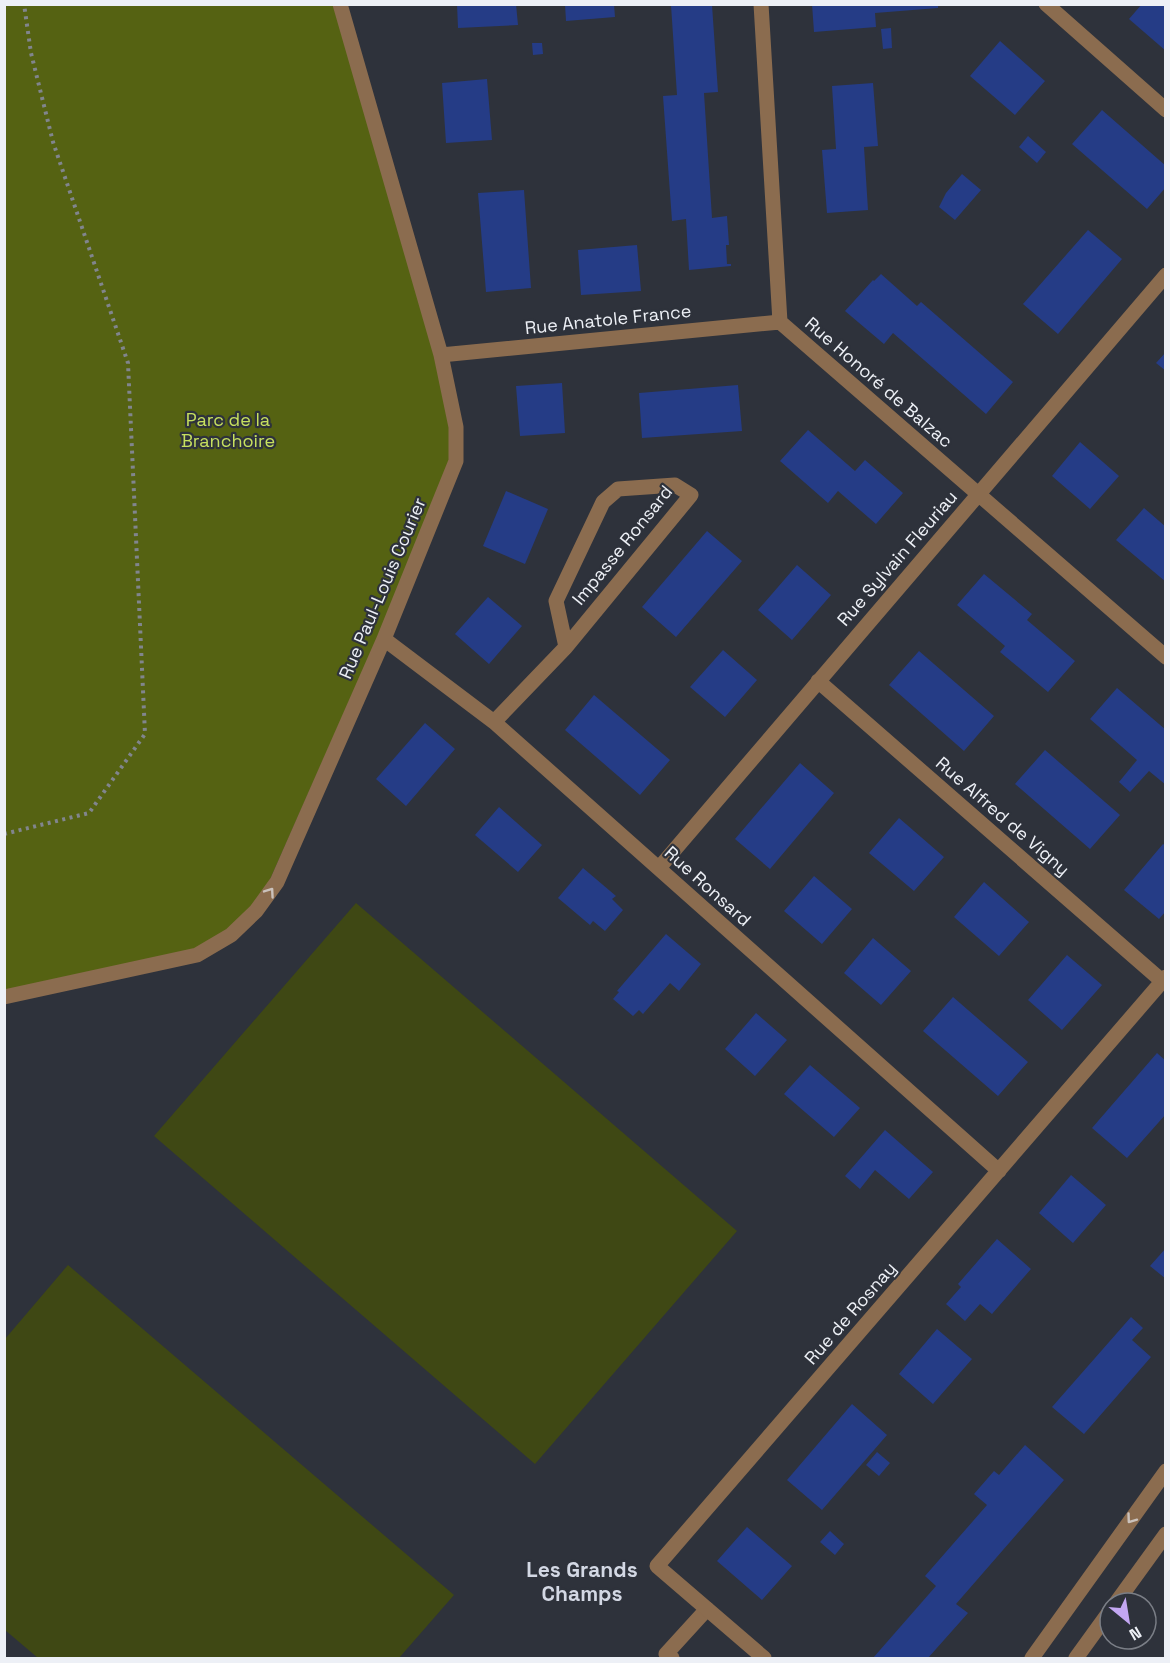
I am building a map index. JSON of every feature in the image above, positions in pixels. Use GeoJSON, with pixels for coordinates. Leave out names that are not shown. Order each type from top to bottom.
{"type":"FeatureCollection","features":[{"type":"Feature","properties":{"kind":"street","name":"Rue Paul-Louis Courier"},"geometry":{"type":"LineString","coordinates":[[4,997],[197,955],[231,935],[256,911],[277,882],[384,639],[456,461],[456,427],[441,355],[340,4]]}},
{"type":"Feature","properties":{"kind":"street","name":"Rue Honoré de Balzac"},"geometry":{"type":"LineString","coordinates":[[761,4],[780,322],[1166,657]]}},
{"type":"Feature","properties":{"kind":"street"},"geometry":{"type":"LineString","coordinates":[[1046,4],[1166,110]]}},
{"type":"Feature","properties":{"kind":"street","name":"Rue Sylvain Fleuriau"},"geometry":{"type":"LineString","coordinates":[[659,868],[1166,275]]}},
{"type":"Feature","properties":{"kind":"street","name":"Rue Anatole France"},"geometry":{"type":"LineString","coordinates":[[441,355],[780,322]]}},
{"type":"Feature","properties":{"kind":"street","name":"Impasse Ronsard"},"geometry":{"type":"LineString","coordinates":[[494,722],[566,647],[691,495],[675,485],[618,489],[603,502],[556,601],[566,647]]}},
{"type":"Feature","properties":{"kind":"street","name":"Rue Ronsard"},"geometry":{"type":"LineString","coordinates":[[384,639],[494,722],[999,1171]]}},
{"type":"Feature","properties":{"kind":"street","name":"Rue Alfred de Vigny"},"geometry":{"type":"LineString","coordinates":[[818,681],[1164,979]]}},
{"type":"Feature","properties":{"kind":"street","name":"Rue de Rosnay"},"geometry":{"type":"LineString","coordinates":[[764,1659],[657,1566],[1164,979]]}},
{"type":"Feature","properties":{"kind":"street"},"geometry":{"type":"LineString","coordinates":[[1032,1659],[1166,1471]]}},
{"type":"Feature","properties":{"kind":"street"},"geometry":{"type":"LineString","coordinates":[[1125,1591],[1166,1533]]}},
{"type":"Feature","properties":{"kind":"street"},"geometry":{"type":"LineString","coordinates":[[672,1659],[666,1653],[707,1609]]}},
{"type":"Feature","properties":{"kind":"street"},"geometry":{"type":"LineString","coordinates":[[1076,1659],[1098,1628]]}},
{"type":"Feature","properties":{"kind":"path"},"geometry":{"type":"LineString","coordinates":[[4,834],[89,813],[145,734],[128,363],[53,142],[31,53],[24,4]]}},
{"type":"Feature","properties":{"kind":"green space","name":"Parc de la Branchoire"},"geometry":{"type":"Polygon","coordinates":[[[4,5],[340,5],[441,355],[456,461],[256,911],[197,955],[4,997],[4,5]]]}},
{"type":"Feature","properties":{"kind":"green space"},"geometry":{"type":"Polygon","coordinates":[[[356,903],[737,1231],[535,1464],[154,1136],[356,903]]]}},
{"type":"Feature","properties":{"kind":"green space"},"geometry":{"type":"Polygon","coordinates":[[[68,1265],[454,1595],[399,1658],[38,1658],[5,1630],[5,1339],[68,1265]]]}},
{"type":"Feature","properties":{"kind":"building"},"geometry":{"type":"Polygon","coordinates":[[[457,4],[516,4],[518,25],[458,28],[457,4]]]}},
{"type":"Feature","properties":{"kind":"building"},"geometry":{"type":"Polygon","coordinates":[[[565,4],[614,4],[615,17],[566,21],[565,4]]]}},
{"type":"Feature","properties":{"kind":"building"},"geometry":{"type":"Polygon","coordinates":[[[812,4],[938,4],[938,8],[875,13],[876,27],[814,32],[812,4]]]}},
{"type":"Feature","properties":{"kind":"building"},"geometry":{"type":"Polygon","coordinates":[[[1142,4],[1166,4],[1166,51],[1129,19],[1142,4]]]}},
{"type":"Feature","properties":{"kind":"building"},"geometry":{"type":"Polygon","coordinates":[[[671,5],[712,5],[718,92],[704,93],[712,218],[727,216],[729,245],[726,245],[727,264],[731,266],[689,270],[686,219],[672,221],[663,96],[677,95],[671,5]]]}},
{"type":"Feature","properties":{"kind":"building"},"geometry":{"type":"Polygon","coordinates":[[[891,28],[892,48],[883,49],[881,29],[891,28]]]}},
{"type":"Feature","properties":{"kind":"building"},"geometry":{"type":"Polygon","coordinates":[[[1000,41],[1045,81],[1015,115],[970,76],[1000,41]]]}},
{"type":"Feature","properties":{"kind":"building"},"geometry":{"type":"Polygon","coordinates":[[[532,43],[542,43],[543,54],[533,55],[532,43]]]}},
{"type":"Feature","properties":{"kind":"building"},"geometry":{"type":"Polygon","coordinates":[[[487,79],[492,140],[446,143],[442,83],[487,79]]]}},
{"type":"Feature","properties":{"kind":"building"},"geometry":{"type":"Polygon","coordinates":[[[873,83],[878,146],[864,147],[868,210],[827,213],[822,150],[836,149],[832,86],[873,83]]]}},
{"type":"Feature","properties":{"kind":"building"},"geometry":{"type":"Polygon","coordinates":[[[1102,110],[1166,166],[1166,187],[1147,209],[1072,144],[1102,110]]]}},
{"type":"Feature","properties":{"kind":"building"},"geometry":{"type":"Polygon","coordinates":[[[1028,136],[1046,152],[1037,163],[1019,147],[1028,136]]]}},
{"type":"Feature","properties":{"kind":"building"},"geometry":{"type":"Polygon","coordinates":[[[962,174],[981,190],[955,220],[939,207],[946,193],[962,174]]]}},
{"type":"Feature","properties":{"kind":"building"},"geometry":{"type":"Polygon","coordinates":[[[524,190],[531,288],[486,292],[478,193],[524,190]]]}},
{"type":"Feature","properties":{"kind":"building"},"geometry":{"type":"Polygon","coordinates":[[[1088,230],[1122,259],[1058,334],[1023,304],[1088,230]]]}},
{"type":"Feature","properties":{"kind":"building"},"geometry":{"type":"Polygon","coordinates":[[[637,245],[641,291],[581,295],[578,250],[637,245]]]}},
{"type":"Feature","properties":{"kind":"building"},"geometry":{"type":"Polygon","coordinates":[[[881,274],[917,306],[921,302],[1013,382],[986,414],[893,333],[884,344],[845,311],[881,274]]]}},
{"type":"Feature","properties":{"kind":"building"},"geometry":{"type":"Polygon","coordinates":[[[1166,352],[1166,371],[1156,363],[1166,352]]]}},
{"type":"Feature","properties":{"kind":"building"},"geometry":{"type":"Polygon","coordinates":[[[562,383],[565,433],[520,436],[516,386],[562,383]]]}},
{"type":"Feature","properties":{"kind":"building"},"geometry":{"type":"Polygon","coordinates":[[[738,385],[742,431],[642,438],[639,393],[738,385]]]}},
{"type":"Feature","properties":{"kind":"building"},"geometry":{"type":"Polygon","coordinates":[[[808,430],[855,471],[865,460],[903,493],[876,524],[838,491],[828,503],[780,461],[808,430]]]}},
{"type":"Feature","properties":{"kind":"building"},"geometry":{"type":"Polygon","coordinates":[[[1080,442],[1119,476],[1090,509],[1052,476],[1080,442]]]}},
{"type":"Feature","properties":{"kind":"building"},"geometry":{"type":"Polygon","coordinates":[[[506,491],[548,509],[525,564],[483,546],[506,491]]]}},
{"type":"Feature","properties":{"kind":"building"},"geometry":{"type":"Polygon","coordinates":[[[1144,508],[1166,527],[1166,582],[1116,540],[1144,508]]]}},
{"type":"Feature","properties":{"kind":"building"},"geometry":{"type":"Polygon","coordinates":[[[707,531],[742,561],[676,637],[642,607],[707,531]]]}},
{"type":"Feature","properties":{"kind":"building"},"geometry":{"type":"Polygon","coordinates":[[[797,565],[831,595],[792,640],[758,610],[797,565]]]}},
{"type":"Feature","properties":{"kind":"building"},"geometry":{"type":"Polygon","coordinates":[[[984,574],[1032,614],[1027,620],[1075,661],[1048,692],[1000,652],[1005,646],[957,605],[984,574]]]}},
{"type":"Feature","properties":{"kind":"building"},"geometry":{"type":"Polygon","coordinates":[[[488,597],[522,626],[489,664],[455,634],[488,597]]]}},
{"type":"Feature","properties":{"kind":"building"},"geometry":{"type":"Polygon","coordinates":[[[723,650],[757,680],[725,717],[690,687],[723,650]]]}},
{"type":"Feature","properties":{"kind":"building"},"geometry":{"type":"Polygon","coordinates":[[[919,651],[994,716],[964,751],[889,685],[919,651]]]}},
{"type":"Feature","properties":{"kind":"building"},"geometry":{"type":"Polygon","coordinates":[[[1117,688],[1166,730],[1166,785],[1149,771],[1130,792],[1119,782],[1137,760],[1090,719],[1117,688]]]}},
{"type":"Feature","properties":{"kind":"building"},"geometry":{"type":"Polygon","coordinates":[[[594,695],[670,760],[640,795],[565,730],[594,695]]]}},
{"type":"Feature","properties":{"kind":"building"},"geometry":{"type":"Polygon","coordinates":[[[425,723],[455,749],[406,806],[376,779],[425,723]]]}},
{"type":"Feature","properties":{"kind":"building"},"geometry":{"type":"Polygon","coordinates":[[[1045,750],[1120,815],[1090,849],[1015,784],[1045,750]]]}},
{"type":"Feature","properties":{"kind":"building"},"geometry":{"type":"Polygon","coordinates":[[[800,763],[834,793],[770,869],[735,839],[800,763]]]}},
{"type":"Feature","properties":{"kind":"building"},"geometry":{"type":"Polygon","coordinates":[[[499,807],[542,845],[518,872],[475,835],[499,807]]]}},
{"type":"Feature","properties":{"kind":"building"},"geometry":{"type":"Polygon","coordinates":[[[899,818],[944,857],[914,891],[869,853],[899,818]]]}},
{"type":"Feature","properties":{"kind":"building"},"geometry":{"type":"Polygon","coordinates":[[[1163,844],[1166,846],[1166,911],[1159,919],[1124,890],[1163,844]]]}},
{"type":"Feature","properties":{"kind":"building"},"geometry":{"type":"Polygon","coordinates":[[[583,868],[616,896],[612,899],[623,910],[605,931],[593,921],[590,925],[558,898],[583,868]]]}},
{"type":"Feature","properties":{"kind":"building"},"geometry":{"type":"Polygon","coordinates":[[[814,876],[852,909],[822,944],[784,911],[814,876]]]}},
{"type":"Feature","properties":{"kind":"building"},"geometry":{"type":"Polygon","coordinates":[[[984,882],[1029,922],[999,956],[954,917],[984,882]]]}},
{"type":"Feature","properties":{"kind":"building"},"geometry":{"type":"Polygon","coordinates":[[[666,934],[701,964],[679,991],[670,983],[643,1014],[639,1010],[633,1016],[613,999],[619,992],[617,991],[666,934]]]}},
{"type":"Feature","properties":{"kind":"building"},"geometry":{"type":"Polygon","coordinates":[[[873,938],[911,971],[881,1005],[844,973],[873,938]]]}},
{"type":"Feature","properties":{"kind":"building"},"geometry":{"type":"Polygon","coordinates":[[[1067,955],[1102,985],[1062,1030],[1028,1000],[1067,955]]]}},
{"type":"Feature","properties":{"kind":"building"},"geometry":{"type":"Polygon","coordinates":[[[953,997],[1028,1062],[998,1096],[923,1031],[953,997]]]}},
{"type":"Feature","properties":{"kind":"building"},"geometry":{"type":"Polygon","coordinates":[[[756,1013],[787,1040],[755,1076],[725,1049],[756,1013]]]}},
{"type":"Feature","properties":{"kind":"building"},"geometry":{"type":"Polygon","coordinates":[[[1157,1053],[1166,1061],[1166,1114],[1127,1158],[1092,1128],[1157,1053]]]}},
{"type":"Feature","properties":{"kind":"building"},"geometry":{"type":"Polygon","coordinates":[[[810,1065],[860,1108],[834,1137],[784,1094],[810,1065]]]}},
{"type":"Feature","properties":{"kind":"building"},"geometry":{"type":"Polygon","coordinates":[[[885,1130],[933,1172],[909,1199],[875,1170],[860,1189],[845,1176],[885,1130]]]}},
{"type":"Feature","properties":{"kind":"building"},"geometry":{"type":"Polygon","coordinates":[[[1071,1175],[1106,1205],[1073,1243],[1039,1213],[1071,1175]]]}},
{"type":"Feature","properties":{"kind":"building"},"geometry":{"type":"Polygon","coordinates":[[[997,1239],[1031,1269],[992,1314],[980,1304],[965,1321],[946,1304],[961,1287],[958,1284],[997,1239]]]}},
{"type":"Feature","properties":{"kind":"building"},"geometry":{"type":"Polygon","coordinates":[[[1166,1248],[1166,1279],[1150,1266],[1166,1248]]]}},
{"type":"Feature","properties":{"kind":"building"},"geometry":{"type":"Polygon","coordinates":[[[1131,1317],[1143,1328],[1132,1340],[1151,1357],[1084,1434],[1052,1407],[1131,1317]]]}},
{"type":"Feature","properties":{"kind":"building"},"geometry":{"type":"Polygon","coordinates":[[[937,1329],[972,1359],[933,1404],[899,1374],[937,1329]]]}},
{"type":"Feature","properties":{"kind":"building"},"geometry":{"type":"Polygon","coordinates":[[[852,1404],[887,1435],[822,1510],[787,1480],[852,1404]]]}},
{"type":"Feature","properties":{"kind":"building"},"geometry":{"type":"Polygon","coordinates":[[[1025,1445],[1064,1480],[956,1604],[968,1613],[928,1658],[873,1658],[936,1586],[925,1576],[987,1505],[974,1494],[994,1471],[999,1475],[1025,1445]]]}},
{"type":"Feature","properties":{"kind":"building"},"geometry":{"type":"Polygon","coordinates":[[[877,1452],[890,1463],[879,1476],[866,1465],[877,1452]]]}},
{"type":"Feature","properties":{"kind":"building"},"geometry":{"type":"Polygon","coordinates":[[[747,1527],[792,1566],[762,1600],[717,1561],[747,1527]]]}},
{"type":"Feature","properties":{"kind":"building"},"geometry":{"type":"Polygon","coordinates":[[[830,1531],[844,1544],[835,1555],[820,1542],[830,1531]]]}},
{"type":"Feature","properties":{"kind":"district","name":"Les Grands Champs"},"geometry":{"type":"Point","coordinates":[582,1581]}}]}
